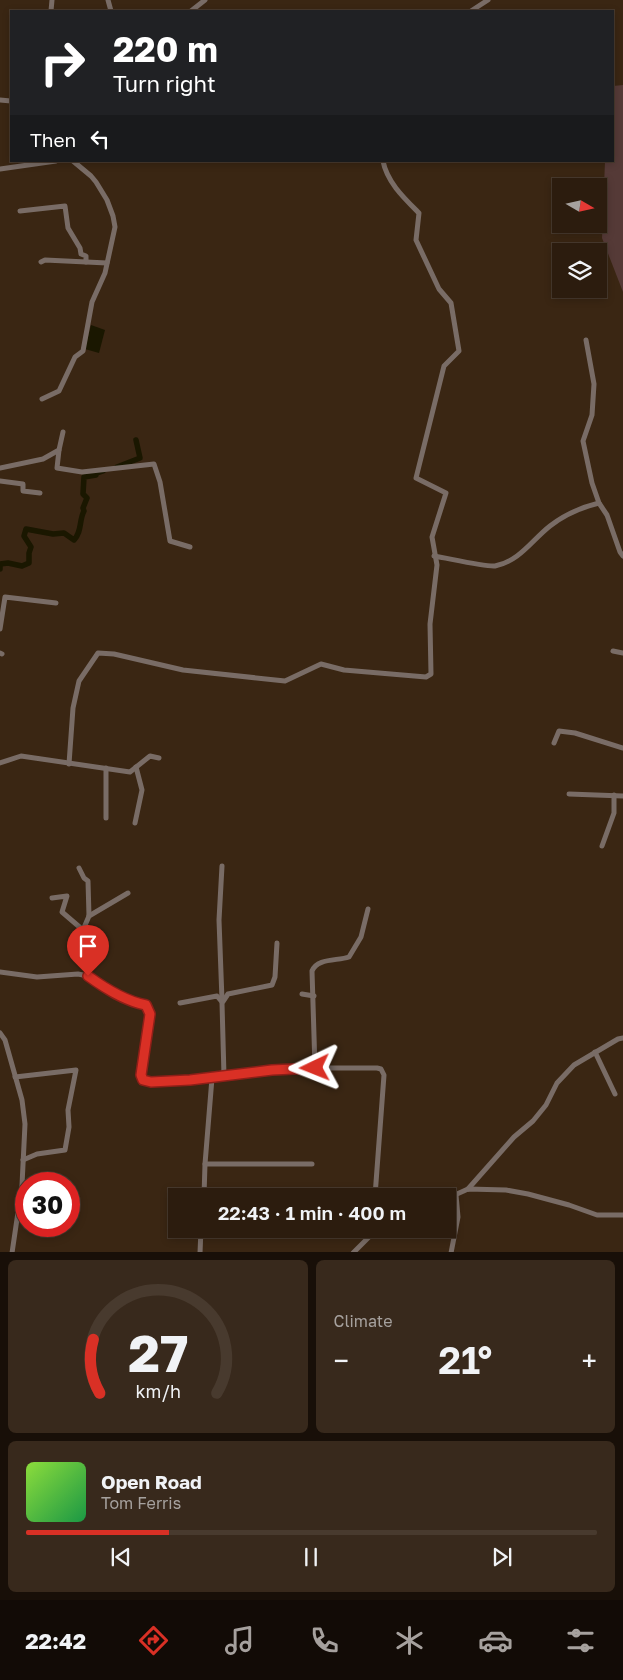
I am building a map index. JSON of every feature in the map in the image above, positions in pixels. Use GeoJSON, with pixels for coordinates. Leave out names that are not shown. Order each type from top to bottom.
{"type":"FeatureCollection","features":[{"type":"Feature","properties":{"kind":"street"},"geometry":{"type":"LineString","coordinates":[[192,10],[205,0]]}},
{"type":"Feature","properties":{"kind":"street"},"geometry":{"type":"LineString","coordinates":[[473,10],[488,0]]}},
{"type":"Feature","properties":{"kind":"street"},"geometry":{"type":"LineString","coordinates":[[0,169],[49,162]]}},
{"type":"Feature","properties":{"kind":"street"},"geometry":{"type":"LineString","coordinates":[[42,399],[59,391],[75,356],[83,351],[92,302],[105,273],[115,227],[107,200],[96,182],[74,162]]}},
{"type":"Feature","properties":{"kind":"street"},"geometry":{"type":"LineString","coordinates":[[69,764],[73,708],[79,681],[98,652],[183,670],[285,681],[321,664],[344,670],[426,678],[431,674],[430,624],[437,565],[432,538],[446,493],[416,478],[444,366],[459,351],[451,303],[439,288],[416,240],[418,213],[401,195],[385,169],[383,162]]}},
{"type":"Feature","properties":{"kind":"street"},"geometry":{"type":"LineString","coordinates":[[20,211],[64,206],[68,228],[80,248],[81,254],[86,256],[86,262]]}},
{"type":"Feature","properties":{"kind":"street"},"geometry":{"type":"LineString","coordinates":[[41,262],[45,260],[107,263]]}},
{"type":"Feature","properties":{"kind":"street"},"geometry":{"type":"LineString","coordinates":[[586,340],[594,384],[592,415],[583,441],[592,483],[623,556]]}},
{"type":"Feature","properties":{"kind":"street"},"geometry":{"type":"LineString","coordinates":[[63,432],[57,468],[82,472],[154,464],[160,482],[170,541],[190,547]]}},
{"type":"Feature","properties":{"kind":"street"},"geometry":{"type":"LineString","coordinates":[[0,468],[42,459],[59,450]]}},
{"type":"Feature","properties":{"kind":"street"},"geometry":{"type":"LineString","coordinates":[[0,481],[23,484],[23,491],[40,492]]}},
{"type":"Feature","properties":{"kind":"street"},"geometry":{"type":"LineString","coordinates":[[434,556],[493,566],[512,561],[552,525],[599,502]]}},
{"type":"Feature","properties":{"kind":"street"},"geometry":{"type":"LineString","coordinates":[[0,629],[5,597],[56,602]]}},
{"type":"Feature","properties":{"kind":"street"},"geometry":{"type":"LineString","coordinates":[[614,651],[623,653]]}},
{"type":"Feature","properties":{"kind":"street"},"geometry":{"type":"LineString","coordinates":[[554,742],[558,731],[575,733],[623,748]]}},
{"type":"Feature","properties":{"kind":"street"},"geometry":{"type":"LineString","coordinates":[[0,763],[21,756],[130,772],[150,756],[159,758]]}},
{"type":"Feature","properties":{"kind":"street"},"geometry":{"type":"LineString","coordinates":[[135,824],[142,790],[136,767]]}},
{"type":"Feature","properties":{"kind":"street"},"geometry":{"type":"LineString","coordinates":[[106,768],[106,818]]}},
{"type":"Feature","properties":{"kind":"street"},"geometry":{"type":"LineString","coordinates":[[569,794],[623,796]]}},
{"type":"Feature","properties":{"kind":"street"},"geometry":{"type":"LineString","coordinates":[[602,846],[614,814],[614,795]]}},
{"type":"Feature","properties":{"kind":"street"},"geometry":{"type":"LineString","coordinates":[[222,866],[219,941],[224,1076]]}},
{"type":"Feature","properties":{"kind":"street"},"geometry":{"type":"LineString","coordinates":[[80,868],[84,878],[88,881],[89,916],[83,930],[88,976]]}},
{"type":"Feature","properties":{"kind":"street"},"geometry":{"type":"LineString","coordinates":[[89,916],[128,893]]}},
{"type":"Feature","properties":{"kind":"street"},"geometry":{"type":"LineString","coordinates":[[52,898],[67,896],[62,912],[83,930]]}},
{"type":"Feature","properties":{"kind":"street"},"geometry":{"type":"LineString","coordinates":[[315,1068],[312,972],[314,966],[319,962],[349,957],[361,937],[368,909]]}},
{"type":"Feature","properties":{"kind":"street"},"geometry":{"type":"LineString","coordinates":[[222,1002],[228,994],[272,985],[275,976],[277,943]]}},
{"type":"Feature","properties":{"kind":"street"},"geometry":{"type":"LineString","coordinates":[[0,972],[36,977],[78,974],[88,976],[106,989],[146,1005],[150,1014],[141,1075],[143,1080],[151,1082],[212,1078],[272,1070],[315,1068],[381,1069],[384,1075],[376,1188]]}},
{"type":"Feature","properties":{"kind":"street"},"geometry":{"type":"LineString","coordinates":[[302,994],[314,996]]}},
{"type":"Feature","properties":{"kind":"street"},"geometry":{"type":"LineString","coordinates":[[180,1003],[217,996],[222,1002]]}},
{"type":"Feature","properties":{"kind":"street"},"geometry":{"type":"LineString","coordinates":[[0,1034],[5,1040],[16,1077],[22,1100],[25,1124],[22,1185],[12,1252]]}},
{"type":"Feature","properties":{"kind":"street"},"geometry":{"type":"LineString","coordinates":[[468,1190],[514,1137],[533,1121],[546,1105],[557,1083],[574,1065],[618,1039],[623,1038]]}},
{"type":"Feature","properties":{"kind":"street"},"geometry":{"type":"LineString","coordinates":[[595,1052],[615,1094]]}},
{"type":"Feature","properties":{"kind":"street"},"geometry":{"type":"LineString","coordinates":[[16,1077],[76,1070],[68,1110],[69,1127],[65,1150],[37,1154],[23,1160]]}},
{"type":"Feature","properties":{"kind":"street"},"geometry":{"type":"LineString","coordinates":[[204,1188],[212,1078]]}},
{"type":"Feature","properties":{"kind":"street"},"geometry":{"type":"LineString","coordinates":[[205,1164],[312,1164]]}},
{"type":"Feature","properties":{"kind":"street"},"geometry":{"type":"LineString","coordinates":[[456,1227],[458,1217],[456,1195],[468,1190],[506,1190],[561,1203],[597,1215],[623,1215]]}},
{"type":"Feature","properties":{"kind":"street"},"geometry":{"type":"LineString","coordinates":[[200,1252],[201,1238]]}},
{"type":"Feature","properties":{"kind":"street"},"geometry":{"type":"LineString","coordinates":[[353,1252],[366,1238]]}},
{"type":"Feature","properties":{"kind":"street"},"geometry":{"type":"LineString","coordinates":[[451,1252],[454,1238]]}},
{"type":"Feature","properties":{"kind":"shaded area"},"geometry":{"type":"Polygon","coordinates":[[[623,85],[623,292],[607,251],[607,243],[604,243],[602,238],[602,233],[608,232],[608,178],[604,178],[605,162],[614,162],[614,86],[623,85]]]}},
{"type":"Feature","properties":{"kind":"shaded area"},"geometry":{"type":"Polygon","coordinates":[[[91,325],[105,330],[99,353],[85,349],[91,325]]]}},
{"type":"Feature","properties":{"kind":"waterway"},"geometry":{"type":"LineString","coordinates":[[117,467],[140,458],[136,440]]}},
{"type":"Feature","properties":{"kind":"waterway"},"geometry":{"type":"LineString","coordinates":[[0,569],[0,564],[8,563],[22,566],[29,563],[31,547],[24,536],[26,529],[53,534],[64,533],[74,540],[77,537],[87,498],[83,494],[84,477],[96,475],[103,471]]}},
{"type":"Feature","properties":{"kind":"route"},"geometry":{"type":"LineString","coordinates":[[88,976],[106,989],[146,1005],[149,1009],[150,1014],[141,1075],[143,1080],[151,1082],[190,1080],[272,1070],[315,1068]]}}]}
